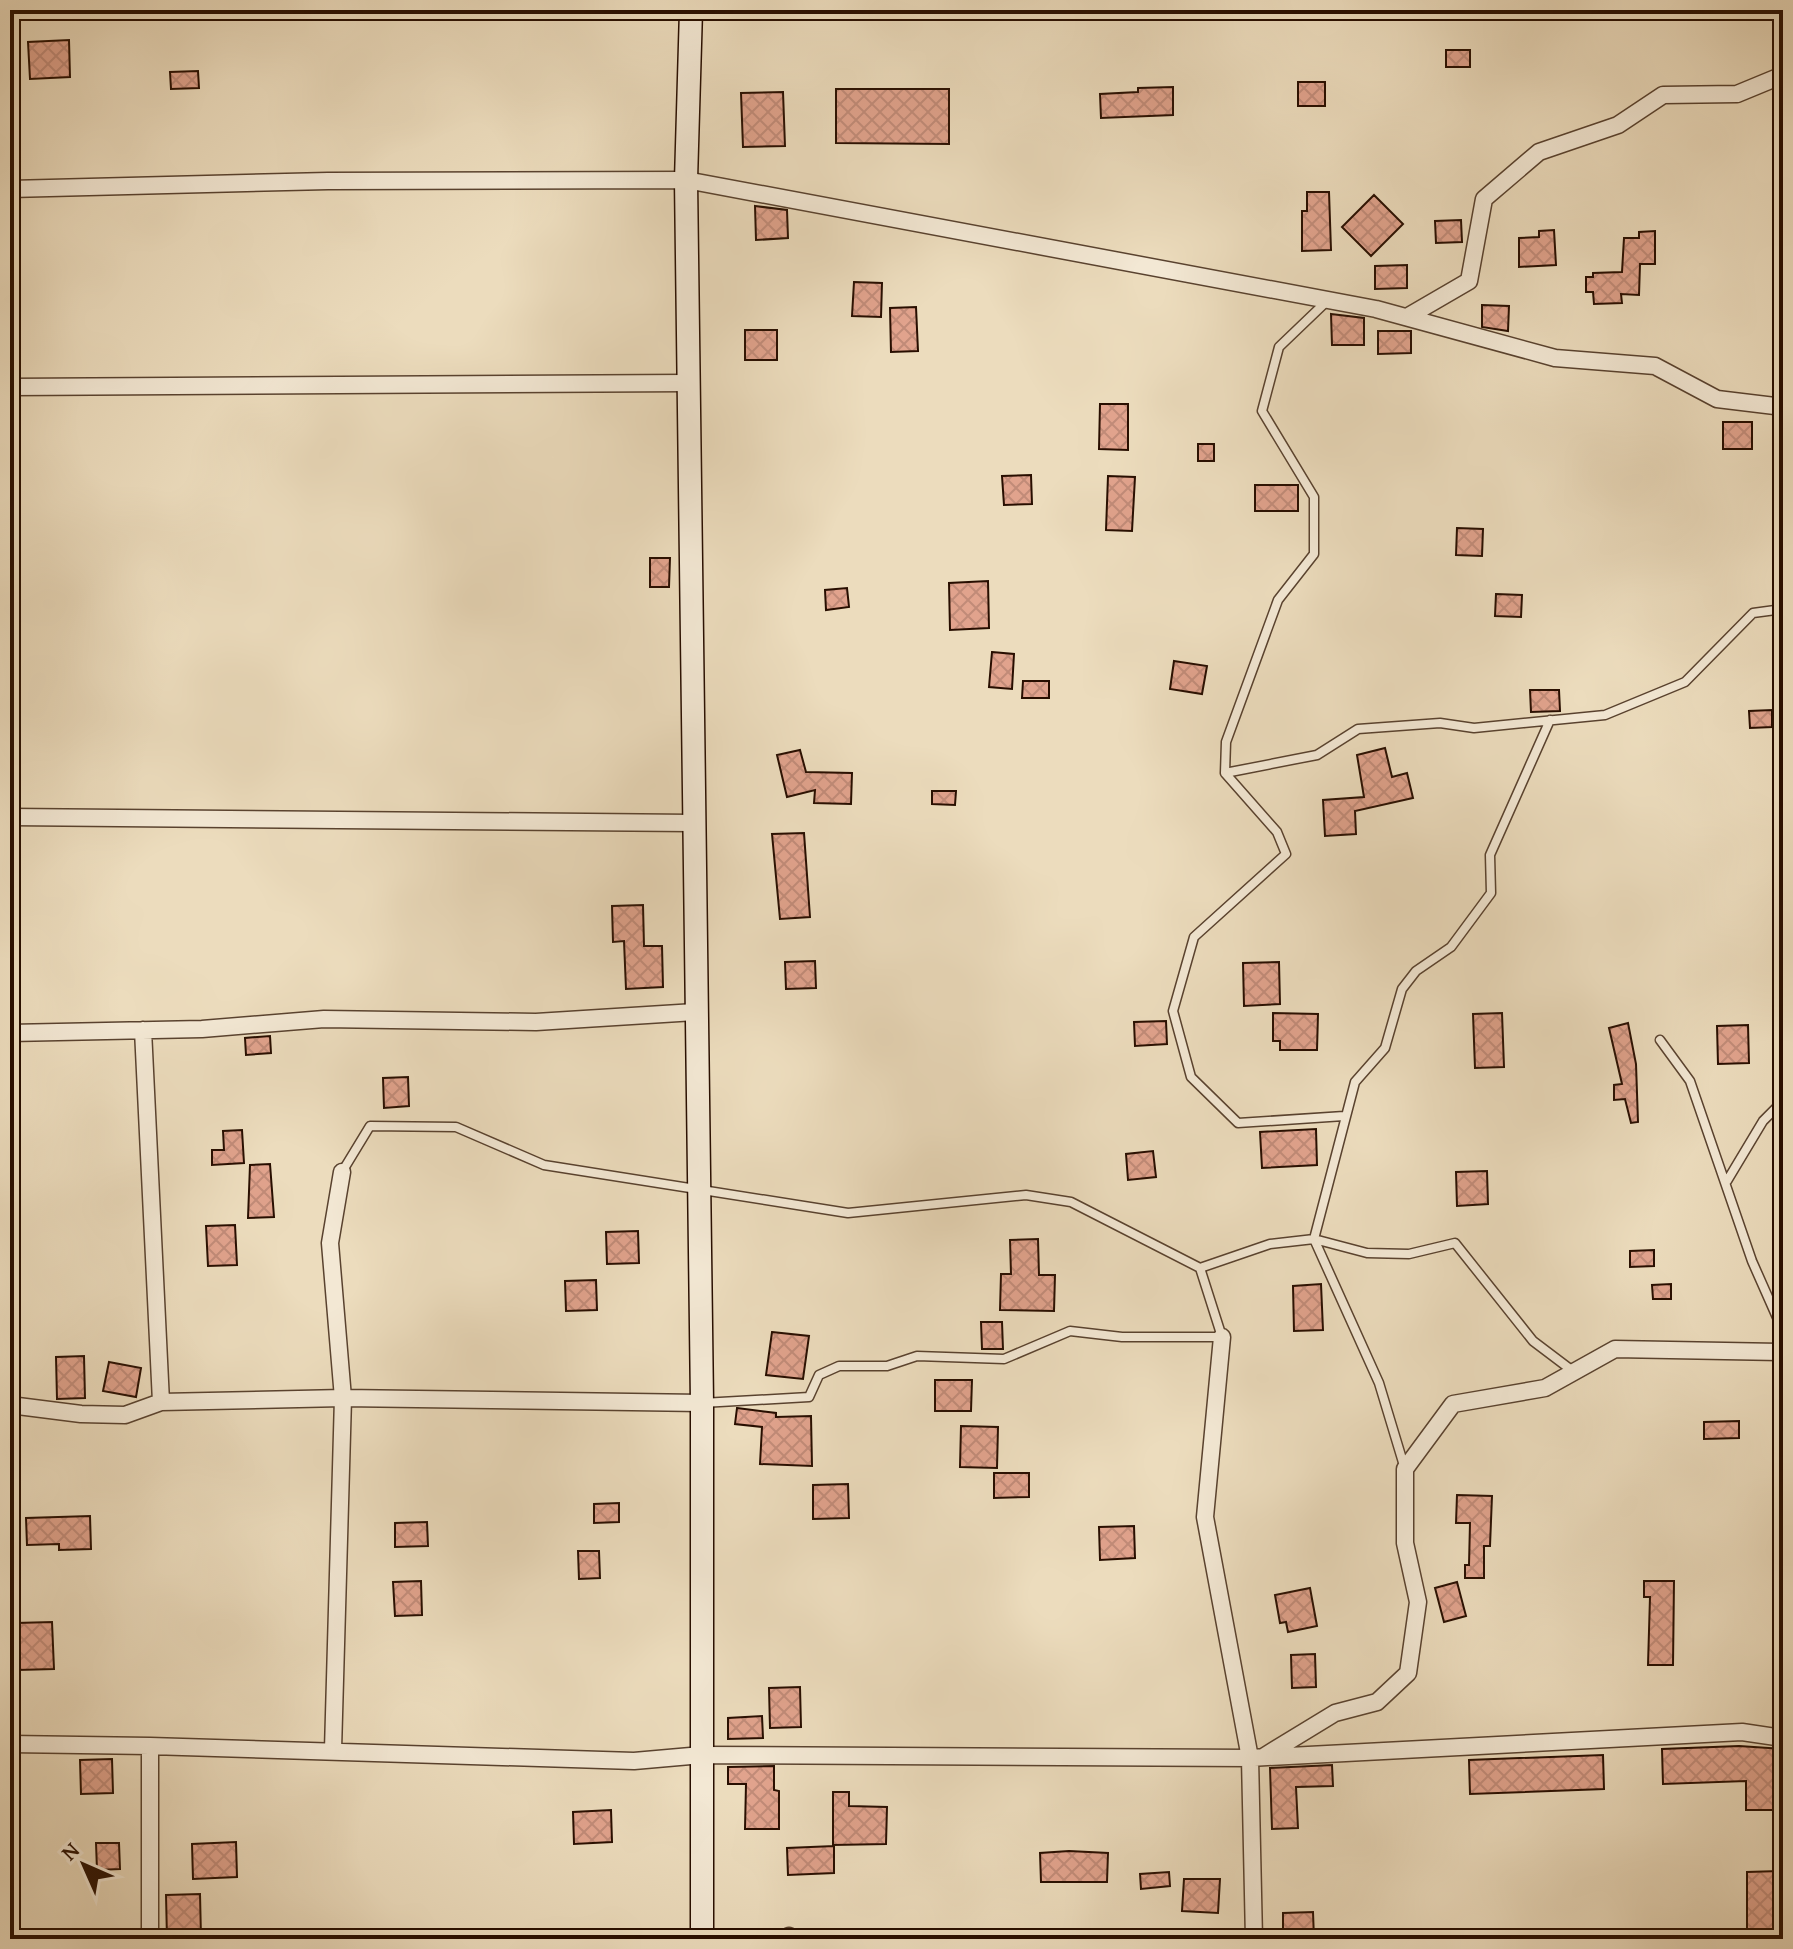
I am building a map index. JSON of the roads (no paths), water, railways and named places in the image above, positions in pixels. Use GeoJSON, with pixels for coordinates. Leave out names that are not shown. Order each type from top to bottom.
{"type":"FeatureCollection","features":[{"type":"Feature","properties":{"kind":"street"},"geometry":{"type":"LineString","coordinates":[[691,10],[686,180],[696,1188],[702,1403],[702,1939]]}},
{"type":"Feature","properties":{"kind":"street"},"geometry":{"type":"LineString","coordinates":[[1407,317],[1469,281],[1484,199],[1539,152],[1618,125],[1663,95],[1737,94],[1783,75]]}},
{"type":"Feature","properties":{"kind":"street"},"geometry":{"type":"LineString","coordinates":[[10,189],[328,181],[686,180],[1329,300],[1407,317],[1555,358],[1655,366],[1717,399],[1783,407]]}},
{"type":"Feature","properties":{"kind":"street"},"geometry":{"type":"LineString","coordinates":[[10,387],[688,383]]}},
{"type":"Feature","properties":{"kind":"street"},"geometry":{"type":"LineString","coordinates":[[10,817],[693,823]]}},
{"type":"Feature","properties":{"kind":"street"},"geometry":{"type":"LineString","coordinates":[[10,1033],[143,1030],[324,1019],[536,1022],[695,1012]]}},
{"type":"Feature","properties":{"kind":"street"},"geometry":{"type":"LineString","coordinates":[[143,1030],[161,1402]]}},
{"type":"Feature","properties":{"kind":"street"},"geometry":{"type":"LineString","coordinates":[[333,1750],[343,1398],[330,1243],[342,1172]]}},
{"type":"Feature","properties":{"kind":"street"},"geometry":{"type":"LineString","coordinates":[[1222,1337],[1205,1517],[1256,1758],[1254,1939]]}},
{"type":"Feature","properties":{"kind":"street"},"geometry":{"type":"LineString","coordinates":[[1256,1758],[1335,1713],[1377,1702],[1408,1673],[1418,1602],[1405,1543],[1405,1469],[1453,1404],[1545,1388],[1615,1349],[1783,1352]]}},
{"type":"Feature","properties":{"kind":"street"},"geometry":{"type":"LineString","coordinates":[[10,1405],[81,1414],[125,1415],[161,1402],[343,1398],[702,1403]]}},
{"type":"Feature","properties":{"kind":"street"},"geometry":{"type":"LineString","coordinates":[[10,1744],[333,1750],[634,1761],[702,1755],[1256,1758],[1742,1732],[1783,1738]]}},
{"type":"Feature","properties":{"kind":"street"},"geometry":{"type":"LineString","coordinates":[[150,1746],[150,1939]]}},
{"type":"Feature","properties":{"kind":"street"},"geometry":{"type":"LineString","coordinates":[[783,1939],[789,1936],[795,1939]]}},
{"type":"Feature","properties":{"kind":"lane"},"geometry":{"type":"LineString","coordinates":[[1329,300],[1279,347],[1262,411],[1314,497],[1314,554],[1278,600],[1226,742],[1225,773],[1277,832],[1286,854],[1194,937],[1173,1011],[1191,1077],[1238,1123],[1344,1116]]}},
{"type":"Feature","properties":{"kind":"lane"},"geometry":{"type":"LineString","coordinates":[[1225,773],[1317,755],[1358,729],[1440,723],[1474,728],[1605,715],[1685,682],[1753,613],[1783,609]]}},
{"type":"Feature","properties":{"kind":"lane"},"geometry":{"type":"LineString","coordinates":[[1405,1469],[1379,1383],[1314,1239],[1355,1082],[1385,1048],[1402,989],[1416,971],[1451,947],[1491,893],[1490,855],[1550,720]]}},
{"type":"Feature","properties":{"kind":"lane"},"geometry":{"type":"LineString","coordinates":[[1660,1040],[1690,1081],[1727,1181],[1752,1261],[1783,1331]]}},
{"type":"Feature","properties":{"kind":"lane"},"geometry":{"type":"LineString","coordinates":[[1727,1181],[1763,1121],[1783,1101]]}},
{"type":"Feature","properties":{"kind":"lane"},"geometry":{"type":"LineString","coordinates":[[342,1172],[370,1126],[456,1127],[544,1165],[848,1213],[1026,1195],[1071,1202],[1200,1268],[1222,1337],[1122,1337],[1070,1331],[1004,1359],[917,1356],[887,1366],[839,1366],[819,1375],[809,1397],[702,1403]]}},
{"type":"Feature","properties":{"kind":"lane"},"geometry":{"type":"LineString","coordinates":[[1200,1268],[1270,1244],[1314,1239],[1367,1253],[1395,1254],[1455,1243],[1533,1341],[1574,1372]]}}]}
